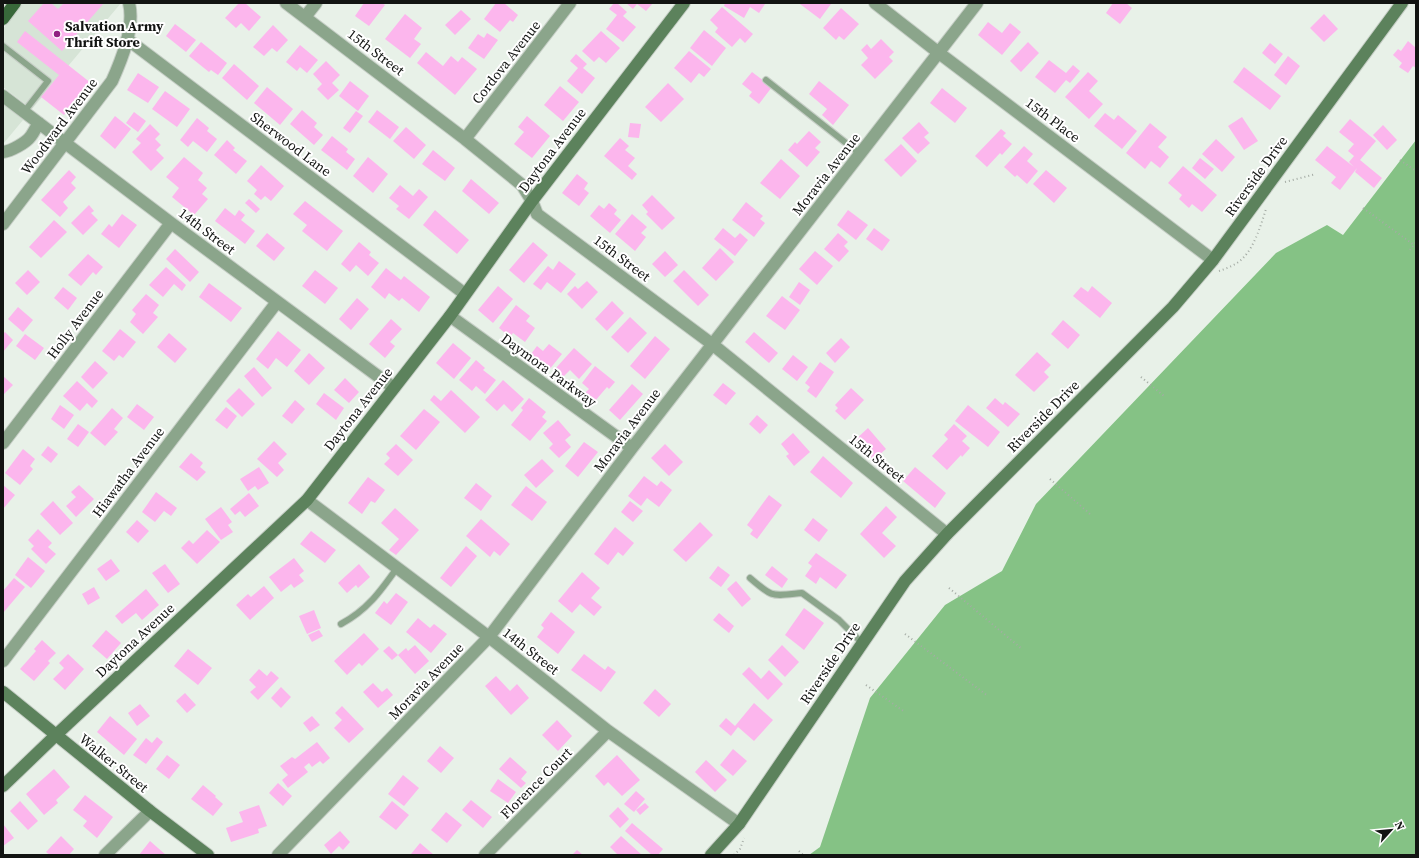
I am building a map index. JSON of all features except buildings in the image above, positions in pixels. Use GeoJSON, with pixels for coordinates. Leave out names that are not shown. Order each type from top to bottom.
{"type":"FeatureCollection","features":[{"type":"Feature","properties":{"kind":"main road"},"geometry":{"type":"LineString","coordinates":[[3,19],[15,3]]}},
{"type":"Feature","properties":{"kind":"street"},"geometry":{"type":"LineString","coordinates":[[128,39],[131,10],[129,3]]}},
{"type":"Feature","properties":{"kind":"street","name":"15th Street"},"geometry":{"type":"LineString","coordinates":[[286,3],[466,139],[522,184],[532,201],[537,214],[712,344],[947,534]]}},
{"type":"Feature","properties":{"kind":"street"},"geometry":{"type":"LineString","coordinates":[[305,17],[316,3]]}},
{"type":"Feature","properties":{"kind":"street","name":"Cordova Avenue"},"geometry":{"type":"LineString","coordinates":[[466,139],[570,3]]}},
{"type":"Feature","properties":{"kind":"street","name":"Daytona Avenue"},"geometry":{"type":"LineString","coordinates":[[3,786],[307,500],[450,316],[532,201],[684,3]]}},
{"type":"Feature","properties":{"kind":"street","name":"15th Place"},"geometry":{"type":"LineString","coordinates":[[875,3],[1213,260]]}},
{"type":"Feature","properties":{"kind":"street","name":"Moravia Avenue"},"geometry":{"type":"LineString","coordinates":[[278,855],[489,637],[712,344],[977,3]]}},
{"type":"Feature","properties":{"kind":"street","name":"Riverside Drive"},"geometry":{"type":"LineString","coordinates":[[711,855],[742,829],[862,643],[905,581],[947,534],[1173,307],[1213,260],[1402,3]]}},
{"type":"Feature","properties":{"kind":"street","name":"Woodward Avenue"},"geometry":{"type":"LineString","coordinates":[[3,224],[112,81],[122,59],[128,39]]}},
{"type":"Feature","properties":{"kind":"street","name":"Sherwood Lane"},"geometry":{"type":"LineString","coordinates":[[128,39],[465,294]]}},
{"type":"Feature","properties":{"kind":"street","name":"14th Street"},"geometry":{"type":"LineString","coordinates":[[3,96],[171,223],[394,388]]}},
{"type":"Feature","properties":{"kind":"street"},"geometry":{"type":"LineString","coordinates":[[3,152],[6,152],[30,138],[39,123]]}},
{"type":"Feature","properties":{"kind":"street","name":"Holly Avenue"},"geometry":{"type":"LineString","coordinates":[[3,443],[171,223]]}},
{"type":"Feature","properties":{"kind":"street","name":"Hiawatha Avenue"},"geometry":{"type":"LineString","coordinates":[[3,661],[277,302]]}},
{"type":"Feature","properties":{"kind":"street","name":"Daymora Parkway"},"geometry":{"type":"LineString","coordinates":[[450,316],[632,448]]}},
{"type":"Feature","properties":{"kind":"street","name":"14th Street"},"geometry":{"type":"LineString","coordinates":[[307,500],[489,637],[608,731],[742,829]]}},
{"type":"Feature","properties":{"kind":"street","name":"Walker Street"},"geometry":{"type":"LineString","coordinates":[[3,692],[150,811],[208,855]]}},
{"type":"Feature","properties":{"kind":"street","name":"Florence Court"},"geometry":{"type":"LineString","coordinates":[[485,855],[608,731]]}},
{"type":"Feature","properties":{"kind":"street"},"geometry":{"type":"LineString","coordinates":[[105,855],[150,811]]}},
{"type":"Feature","properties":{"kind":"lane"},"geometry":{"type":"LineString","coordinates":[[3,46],[48,81],[24,112]]}},
{"type":"Feature","properties":{"kind":"lane"},"geometry":{"type":"LineString","coordinates":[[766,80],[860,154]]}},
{"type":"Feature","properties":{"kind":"lane"},"geometry":{"type":"LineString","coordinates":[[341,624],[354,617],[370,604],[397,568]]}},
{"type":"Feature","properties":{"kind":"lane"},"geometry":{"type":"LineString","coordinates":[[750,578],[768,593],[777,596],[802,593],[839,620],[862,643]]}},
{"type":"Feature","properties":{"kind":"path"},"geometry":{"type":"LineString","coordinates":[[1400,160],[1416,171]]}},
{"type":"Feature","properties":{"kind":"path"},"geometry":{"type":"LineString","coordinates":[[1284,182],[1316,174]]}},
{"type":"Feature","properties":{"kind":"path"},"geometry":{"type":"LineString","coordinates":[[1216,272],[1233,265],[1244,257],[1258,234],[1268,206]]}},
{"type":"Feature","properties":{"kind":"path"},"geometry":{"type":"LineString","coordinates":[[1363,208],[1414,245]]}},
{"type":"Feature","properties":{"kind":"path"},"geometry":{"type":"LineString","coordinates":[[1410,250],[1416,242]]}},
{"type":"Feature","properties":{"kind":"path"},"geometry":{"type":"LineString","coordinates":[[1142,378],[1164,396]]}},
{"type":"Feature","properties":{"kind":"path"},"geometry":{"type":"LineString","coordinates":[[1050,479],[1090,514]]}},
{"type":"Feature","properties":{"kind":"path"},"geometry":{"type":"LineString","coordinates":[[950,588],[1022,648]]}},
{"type":"Feature","properties":{"kind":"path"},"geometry":{"type":"LineString","coordinates":[[905,634],[988,696]]}},
{"type":"Feature","properties":{"kind":"path"},"geometry":{"type":"LineString","coordinates":[[866,685],[905,712]]}},
{"type":"Feature","properties":{"kind":"path"},"geometry":{"type":"LineString","coordinates":[[734,855],[740,849],[742,829]]}},
{"type":"Feature","properties":{"kind":"path"},"geometry":{"type":"LineString","coordinates":[[799,851],[803,855]]}},
{"type":"Feature","properties":{"kind":"shaded area"},"geometry":{"type":"Polygon","coordinates":[[[23,3],[121,3],[32,109],[3,87],[3,29],[23,3]]]}},
{"type":"Feature","properties":{"kind":"shaded area"},"geometry":{"type":"Polygon","coordinates":[[[3,104],[23,120],[3,144],[3,104]]]}},
{"type":"Feature","properties":{"kind":"shaded area"},"geometry":{"type":"Polygon","coordinates":[[[1416,140],[1416,855],[809,855],[820,847],[870,698],[945,605],[1002,571],[1036,504],[1276,253],[1327,225],[1343,235],[1416,140]]]}},
{"type":"Feature","properties":{"kind":"place","name":"Salvation Army Thrift Store"},"geometry":{"type":"Point","coordinates":[57,34]}}]}
